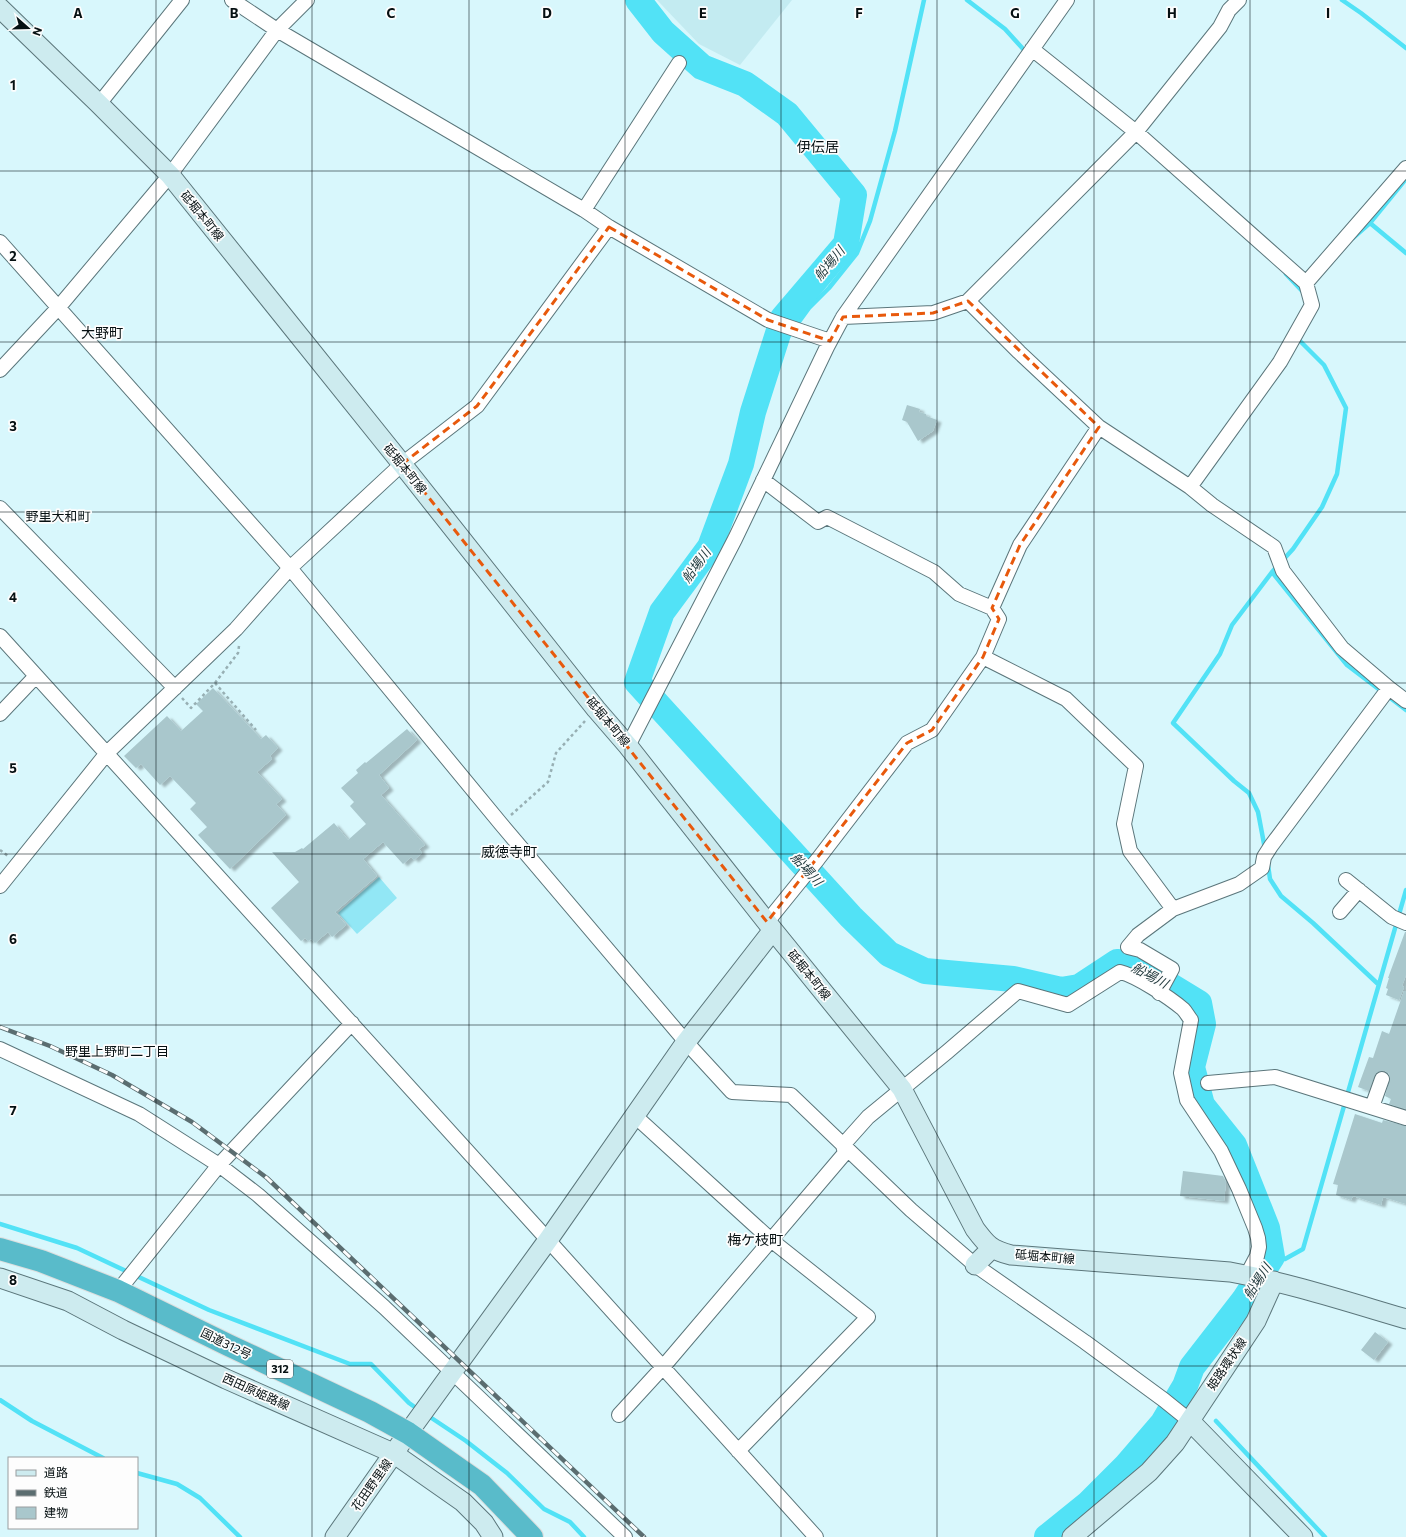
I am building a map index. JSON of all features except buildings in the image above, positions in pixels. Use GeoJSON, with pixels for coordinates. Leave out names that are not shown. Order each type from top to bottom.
{"type":"FeatureCollection","features":[{"type":"Feature","properties":{"kind":"highway","name":"国道312号"},"geometry":{"type":"LineString","coordinates":[[0,1249],[41,1261],[118,1291],[370,1412],[408,1433],[482,1485],[532,1537]]}},
{"type":"Feature","properties":{"kind":"main road","name":"砥堀本町線"},"geometry":{"type":"LineString","coordinates":[[0,8],[99,104],[170,176],[902,1089],[975,1229],[986,1244],[992,1248],[1011,1255],[1222,1271],[1261,1278]]}},
{"type":"Feature","properties":{"kind":"main road","name":"花田野里線"},"geometry":{"type":"LineString","coordinates":[[335,1537],[451,1373],[548,1240],[686,1042],[770,926]]}},
{"type":"Feature","properties":{"kind":"main road"},"geometry":{"type":"LineString","coordinates":[[975,1265],[992,1248]]}},
{"type":"Feature","properties":{"kind":"main road","name":"西田原姫路線"},"geometry":{"type":"LineString","coordinates":[[0,1278],[68,1301],[122,1330],[394,1453],[463,1502],[484,1523],[493,1537]]}},
{"type":"Feature","properties":{"kind":"main road"},"geometry":{"type":"LineString","coordinates":[[1261,1278],[1406,1319]]}},
{"type":"Feature","properties":{"kind":"main road","name":"姫路環状線"},"geometry":{"type":"LineString","coordinates":[[1072,1537],[1149,1472],[1175,1443],[1187,1418],[1256,1321],[1261,1278]]}},
{"type":"Feature","properties":{"kind":"main road"},"geometry":{"type":"LineString","coordinates":[[1187,1418],[1302,1537]]}},
{"type":"Feature","properties":{"kind":"street"},"geometry":{"type":"LineString","coordinates":[[99,104],[182,0]]}},
{"type":"Feature","properties":{"kind":"street"},"geometry":{"type":"LineString","coordinates":[[232,0],[277,30],[768,320],[830,341]]}},
{"type":"Feature","properties":{"kind":"street"},"geometry":{"type":"LineString","coordinates":[[0,370],[58,308],[170,176],[277,30],[307,0]]}},
{"type":"Feature","properties":{"kind":"street"},"geometry":{"type":"LineString","coordinates":[[628,746],[735,539],[843,317],[1067,0]]}},
{"type":"Feature","properties":{"kind":"street"},"geometry":{"type":"LineString","coordinates":[[843,317],[933,314],[968,301],[1136,132],[1220,27],[1229,10],[1239,0]]}},
{"type":"Feature","properties":{"kind":"street"},"geometry":{"type":"LineString","coordinates":[[1032,49],[1136,132],[1306,283],[1312,305],[1280,362],[1190,487]]}},
{"type":"Feature","properties":{"kind":"street"},"geometry":{"type":"LineString","coordinates":[[584,210],[679,63]]}},
{"type":"Feature","properties":{"kind":"street"},"geometry":{"type":"LineString","coordinates":[[1306,283],[1406,168]]}},
{"type":"Feature","properties":{"kind":"street"},"geometry":{"type":"LineString","coordinates":[[0,886],[107,754],[236,629],[290,568],[402,464],[477,406],[609,227]]}},
{"type":"Feature","properties":{"kind":"street"},"geometry":{"type":"LineString","coordinates":[[0,242],[290,568],[501,824],[686,1042],[732,1092],[791,1095],[911,1210],[975,1265],[1085,1342],[1187,1418]]}},
{"type":"Feature","properties":{"kind":"street"},"geometry":{"type":"LineString","coordinates":[[968,301],[1019,352],[1099,427],[1190,487],[1212,505],[1274,547],[1283,571],[1342,648],[1406,701]]}},
{"type":"Feature","properties":{"kind":"street"},"geometry":{"type":"LineString","coordinates":[[992,608],[1020,545],[1099,427]]}},
{"type":"Feature","properties":{"kind":"street"},"geometry":{"type":"LineString","coordinates":[[763,480],[818,522],[827,517],[934,572],[959,594],[992,608],[999,619],[983,657],[932,730],[907,743],[805,875],[770,926]]}},
{"type":"Feature","properties":{"kind":"street"},"geometry":{"type":"LineString","coordinates":[[0,508],[175,688]]}},
{"type":"Feature","properties":{"kind":"street"},"geometry":{"type":"LineString","coordinates":[[0,636],[816,1537]]}},
{"type":"Feature","properties":{"kind":"street"},"geometry":{"type":"LineString","coordinates":[[983,657],[1066,699],[1136,766],[1124,824],[1130,851],[1173,909]]}},
{"type":"Feature","properties":{"kind":"street"},"geometry":{"type":"LineString","coordinates":[[0,714],[36,676]]}},
{"type":"Feature","properties":{"kind":"street"},"geometry":{"type":"LineString","coordinates":[[1159,993],[1172,969],[1140,950],[1128,947],[1138,935],[1173,909],[1239,884],[1262,868],[1264,857],[1271,846],[1389,688]]}},
{"type":"Feature","properties":{"kind":"street"},"geometry":{"type":"LineString","coordinates":[[1346,880],[1400,921]]}},
{"type":"Feature","properties":{"kind":"street"},"geometry":{"type":"LineString","coordinates":[[1340,912],[1359,890]]}},
{"type":"Feature","properties":{"kind":"street"},"geometry":{"type":"LineString","coordinates":[[843,1145],[868,1116],[947,1052],[1018,991],[1068,1006],[1120,972],[1128,974],[1184,1010],[1191,1020],[1181,1072],[1188,1100],[1221,1151],[1255,1228],[1258,1238],[1259,1247],[1257,1256],[1261,1278]]}},
{"type":"Feature","properties":{"kind":"street"},"geometry":{"type":"LineString","coordinates":[[118,1291],[219,1165],[352,1023]]}},
{"type":"Feature","properties":{"kind":"street"},"geometry":{"type":"LineString","coordinates":[[0,1049],[139,1114],[219,1165],[258,1195],[384,1307],[451,1373],[625,1537]]}},
{"type":"Feature","properties":{"kind":"street"},"geometry":{"type":"LineString","coordinates":[[1208,1083],[1275,1077],[1406,1118]]}},
{"type":"Feature","properties":{"kind":"street"},"geometry":{"type":"LineString","coordinates":[[1372,1107],[1382,1079]]}},
{"type":"Feature","properties":{"kind":"street"},"geometry":{"type":"LineString","coordinates":[[635,1116],[771,1240],[868,1317],[738,1451]]}},
{"type":"Feature","properties":{"kind":"street"},"geometry":{"type":"LineString","coordinates":[[619,1415],[663,1367],[845,1153],[843,1145]]}},
{"type":"Feature","properties":{"kind":"path"},"geometry":{"type":"LineString","coordinates":[[175,688],[191,708],[214,683],[238,653],[239,644],[236,629]]}},
{"type":"Feature","properties":{"kind":"path"},"geometry":{"type":"LineString","coordinates":[[214,683],[256,730]]}},
{"type":"Feature","properties":{"kind":"path"},"geometry":{"type":"LineString","coordinates":[[501,824],[548,782],[556,753],[596,709]]}},
{"type":"Feature","properties":{"kind":"highlighted area"},"geometry":{"type":"Polygon","coordinates":[[[609,227],[768,320],[830,341],[843,317],[933,313],[968,301],[1099,427],[1020,545],[992,608],[999,619],[983,657],[932,730],[907,743],[767,922],[402,464],[477,406],[609,227]]]}},
{"type":"Feature","properties":{"kind":"shaded area"},"geometry":{"type":"Polygon","coordinates":[[[657,0],[792,0],[740,65],[699,44],[657,0]]]}},
{"type":"Feature","properties":{"kind":"shaded area"},"geometry":{"type":"Polygon","coordinates":[[[379,877],[397,898],[357,934],[338,913],[379,877]]]}},
{"type":"Feature","properties":{"kind":"waterway","name":"船場川"},"geometry":{"type":"LineString","coordinates":[[638,0],[663,32],[702,67],[745,84],[787,114],[854,195],[846,244],[783,318],[753,412],[741,464],[710,547],[662,612],[637,682],[851,917],[889,954],[925,971],[1013,979],[1061,990],[1079,987],[1117,962],[1135,964],[1199,1003],[1203,1024],[1192,1067],[1202,1105],[1234,1145],[1267,1228],[1272,1257],[1244,1300],[1192,1367],[1185,1386],[1163,1423],[1126,1466],[1088,1504],[1047,1537]]}},
{"type":"Feature","properties":{"kind":"waterway"},"geometry":{"type":"LineString","coordinates":[[753,412],[774,372],[785,341],[809,308],[829,288],[857,253],[870,221],[895,131],[924,0]]}},
{"type":"Feature","properties":{"kind":"waterway"},"geometry":{"type":"LineString","coordinates":[[967,0],[1005,29],[1028,53]]}},
{"type":"Feature","properties":{"kind":"waterway"},"geometry":{"type":"LineString","coordinates":[[1342,0],[1406,48]]}},
{"type":"Feature","properties":{"kind":"waterway"},"geometry":{"type":"LineString","coordinates":[[1353,238],[1370,223],[1406,179]]}},
{"type":"Feature","properties":{"kind":"waterway"},"geometry":{"type":"LineString","coordinates":[[1370,223],[1406,253]]}},
{"type":"Feature","properties":{"kind":"waterway"},"geometry":{"type":"LineString","coordinates":[[1286,274],[1304,293]]}},
{"type":"Feature","properties":{"kind":"waterway"},"geometry":{"type":"LineString","coordinates":[[1298,337],[1298,339],[1324,365],[1346,408],[1337,474],[1322,507],[1293,549],[1272,572],[1347,665],[1406,710]]}},
{"type":"Feature","properties":{"kind":"waterway"},"geometry":{"type":"LineString","coordinates":[[1265,849],[1258,812],[1249,793],[1234,781],[1173,723],[1220,654],[1232,625],[1272,572]]}},
{"type":"Feature","properties":{"kind":"waterway"},"geometry":{"type":"LineString","coordinates":[[1268,865],[1270,879],[1281,896],[1313,923],[1378,984]]}},
{"type":"Feature","properties":{"kind":"waterway"},"geometry":{"type":"LineString","coordinates":[[1272,1257],[1285,1259],[1303,1249],[1406,890]]}},
{"type":"Feature","properties":{"kind":"waterway"},"geometry":{"type":"LineString","coordinates":[[0,1224],[77,1248],[209,1310],[350,1364],[371,1364],[409,1403],[419,1410]]}},
{"type":"Feature","properties":{"kind":"waterway"},"geometry":{"type":"LineString","coordinates":[[0,1400],[32,1421],[101,1457]]}},
{"type":"Feature","properties":{"kind":"waterway"},"geometry":{"type":"LineString","coordinates":[[427,1415],[466,1441],[507,1473],[544,1509],[570,1522],[584,1537]]}},
{"type":"Feature","properties":{"kind":"waterway"},"geometry":{"type":"LineString","coordinates":[[1216,1421],[1325,1537]]}},
{"type":"Feature","properties":{"kind":"waterway"},"geometry":{"type":"LineString","coordinates":[[138,1473],[177,1484],[200,1498],[240,1537]]}},
{"type":"Feature","properties":{"kind":"railway"},"geometry":{"type":"LineString","coordinates":[[0,1027],[50,1046],[112,1075],[192,1122],[267,1178],[644,1537]]}},
{"type":"Feature","properties":{"kind":"district","name":"伊伝居"},"geometry":{"type":"Point","coordinates":[818,147]}},
{"type":"Feature","properties":{"kind":"district","name":"大野町"},"geometry":{"type":"Point","coordinates":[102,333]}},
{"type":"Feature","properties":{"kind":"district","name":"野里大和町"},"geometry":{"type":"Point","coordinates":[58,516]}},
{"type":"Feature","properties":{"kind":"district","name":"威徳寺町"},"geometry":{"type":"Point","coordinates":[509,852]}},
{"type":"Feature","properties":{"kind":"district","name":"野里上野町二丁目"},"geometry":{"type":"Point","coordinates":[117,1051]}},
{"type":"Feature","properties":{"kind":"district","name":"梅ケ枝町"},"geometry":{"type":"Point","coordinates":[755,1240]}}]}
